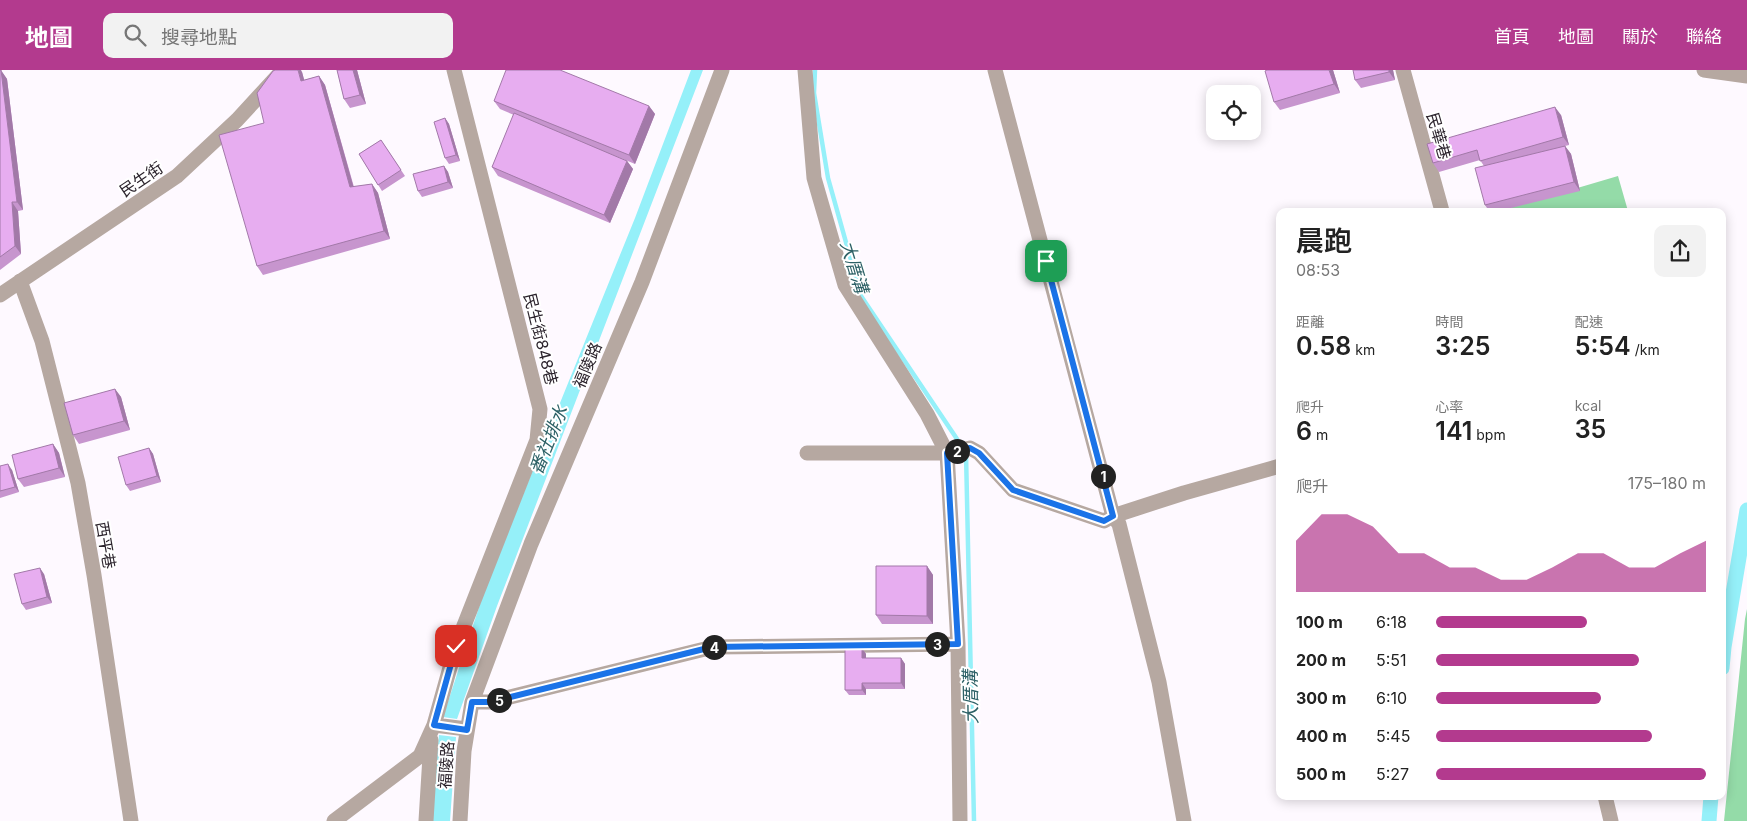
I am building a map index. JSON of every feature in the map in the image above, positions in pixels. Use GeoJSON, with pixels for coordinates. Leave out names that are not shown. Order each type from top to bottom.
{"type":"FeatureCollection","features":[{"type":"Feature","properties":{"kind":"street","name":"民生街"},"geometry":{"type":"LineString","coordinates":[[0,295],[177,176],[237,120],[283,70]]}},
{"type":"Feature","properties":{"kind":"street","name":"民生街848巷"},"geometry":{"type":"LineString","coordinates":[[433,728],[456,646],[537,440],[540,409],[454,70]]}},
{"type":"Feature","properties":{"kind":"street","name":"福陵路"},"geometry":{"type":"LineString","coordinates":[[460,821],[467,730],[472,702],[531,544],[642,282],[722,70]]}},
{"type":"Feature","properties":{"kind":"street"},"geometry":{"type":"LineString","coordinates":[[805,70],[814,178],[845,285],[926,414],[947,453],[958,644],[960,821]]}},
{"type":"Feature","properties":{"kind":"street"},"geometry":{"type":"LineString","coordinates":[[995,70],[1113,516],[1119,524],[1158,682],[1184,821]]}},
{"type":"Feature","properties":{"kind":"street","name":"民華巷"},"geometry":{"type":"LineString","coordinates":[[1403,70],[1441,208]]}},
{"type":"Feature","properties":{"kind":"street"},"geometry":{"type":"LineString","coordinates":[[1704,70],[1747,76]]}},
{"type":"Feature","properties":{"kind":"street","name":"西平巷"},"geometry":{"type":"LineString","coordinates":[[20,281],[42,341],[78,483],[94,575],[131,821]]}},
{"type":"Feature","properties":{"kind":"street"},"geometry":{"type":"LineString","coordinates":[[807,453],[947,453],[970,448],[979,453],[1013,490],[1104,521],[1113,516],[1184,493],[1276,467]]}},
{"type":"Feature","properties":{"kind":"street"},"geometry":{"type":"LineString","coordinates":[[472,702],[490,702],[712,647],[958,644]]}},
{"type":"Feature","properties":{"kind":"street"},"geometry":{"type":"LineString","coordinates":[[433,728],[467,730]]}},
{"type":"Feature","properties":{"kind":"street"},"geometry":{"type":"LineString","coordinates":[[334,821],[420,756],[433,728]]}},
{"type":"Feature","properties":{"kind":"street"},"geometry":{"type":"LineString","coordinates":[[426,821],[433,728]]}},
{"type":"Feature","properties":{"kind":"street"},"geometry":{"type":"LineString","coordinates":[[1606,800],[1612,821]]}},
{"type":"Feature","properties":{"kind":"green space"},"geometry":{"type":"Polygon","coordinates":[[[1618,176],[1627,208],[1509,208],[1618,176]]]}},
{"type":"Feature","properties":{"kind":"green space"},"geometry":{"type":"Polygon","coordinates":[[[1747,609],[1747,821],[1724,821],[1745,619],[1747,609]]]}},
{"type":"Feature","properties":{"kind":"water","name":"番社排水"},"geometry":{"type":"Polygon","coordinates":[[[691,70],[703,70],[497,606],[457,719],[443,717],[483,595],[635,218],[691,70]]]}},
{"type":"Feature","properties":{"kind":"water"},"geometry":{"type":"Polygon","coordinates":[[[439,735],[456,737],[450,821],[430,821],[439,735]]]}},
{"type":"Feature","properties":{"kind":"building"},"geometry":{"type":"Polygon","coordinates":[[[0,70],[17,202],[12,202],[15,246],[0,257],[0,70]]]}},
{"type":"Feature","properties":{"kind":"building"},"geometry":{"type":"Polygon","coordinates":[[[275,70],[298,70],[301,81],[319,76],[350,187],[372,184],[384,231],[257,266],[219,135],[264,123],[257,93],[275,70]]]}},
{"type":"Feature","properties":{"kind":"building"},"geometry":{"type":"Polygon","coordinates":[[[337,70],[353,70],[360,95],[344,99],[337,70]]]}},
{"type":"Feature","properties":{"kind":"building"},"geometry":{"type":"Polygon","coordinates":[[[506,70],[560,70],[649,106],[629,155],[494,101],[506,70]]]}},
{"type":"Feature","properties":{"kind":"building"},"geometry":{"type":"Polygon","coordinates":[[[1329,70],[1334,84],[1274,102],[1265,71],[1329,70]]]}},
{"type":"Feature","properties":{"kind":"building"},"geometry":{"type":"Polygon","coordinates":[[[1353,70],[1389,70],[1389,72],[1355,80],[1353,70]]]}},
{"type":"Feature","properties":{"kind":"building"},"geometry":{"type":"Polygon","coordinates":[[[1555,107],[1563,137],[1480,161],[1477,150],[1433,163],[1427,144],[1555,107]]]}},
{"type":"Feature","properties":{"kind":"building"},"geometry":{"type":"Polygon","coordinates":[[[514,113],[627,161],[604,215],[492,167],[514,113]]]}},
{"type":"Feature","properties":{"kind":"building"},"geometry":{"type":"Polygon","coordinates":[[[445,118],[456,155],[445,158],[434,122],[445,118]]]}},
{"type":"Feature","properties":{"kind":"building"},"geometry":{"type":"Polygon","coordinates":[[[381,140],[401,170],[378,185],[359,154],[381,140]]]}},
{"type":"Feature","properties":{"kind":"building"},"geometry":{"type":"Polygon","coordinates":[[[1565,146],[1574,182],[1485,205],[1475,168],[1565,146]]]}},
{"type":"Feature","properties":{"kind":"building"},"geometry":{"type":"Polygon","coordinates":[[[444,166],[448,182],[418,191],[413,174],[444,166]]]}},
{"type":"Feature","properties":{"kind":"building"},"geometry":{"type":"Polygon","coordinates":[[[115,389],[124,421],[73,435],[64,403],[115,389]]]}},
{"type":"Feature","properties":{"kind":"building"},"geometry":{"type":"Polygon","coordinates":[[[53,444],[59,468],[18,479],[12,455],[53,444]]]}},
{"type":"Feature","properties":{"kind":"building"},"geometry":{"type":"Polygon","coordinates":[[[149,448],[157,476],[126,485],[118,457],[149,448]]]}},
{"type":"Feature","properties":{"kind":"building"},"geometry":{"type":"Polygon","coordinates":[[[8,464],[15,487],[0,491],[0,466],[8,464]]]}},
{"type":"Feature","properties":{"kind":"building"},"geometry":{"type":"Polygon","coordinates":[[[876,566],[927,566],[927,616],[876,615],[876,566]]]}},
{"type":"Feature","properties":{"kind":"building"},"geometry":{"type":"Polygon","coordinates":[[[40,568],[47,597],[22,604],[14,574],[40,568]]]}},
{"type":"Feature","properties":{"kind":"building"},"geometry":{"type":"Polygon","coordinates":[[[845,648],[862,648],[862,658],[901,658],[901,683],[862,683],[862,690],[845,690],[845,648]]]}},
{"type":"Feature","properties":{"kind":"waterway","name":"大厝溝"},"geometry":{"type":"LineString","coordinates":[[815,70],[814,93],[828,178],[861,296],[957,439]]}},
{"type":"Feature","properties":{"kind":"waterway","name":"大厝溝"},"geometry":{"type":"LineString","coordinates":[[966,453],[974,821]]}},
{"type":"Feature","properties":{"kind":"waterway"},"geometry":{"type":"LineString","coordinates":[[1726,635],[1747,510]]}},
{"type":"Feature","properties":{"kind":"waterway"},"geometry":{"type":"LineString","coordinates":[[1709,821],[1711,800]]}},
{"type":"Feature","properties":{"kind":"route"},"geometry":{"type":"LineString","coordinates":[[456,646],[434,725],[467,730],[472,702],[490,702],[712,647],[958,644],[947,453],[970,448],[979,453],[1013,490],[1104,521],[1113,516],[1046,261]]}}]}
